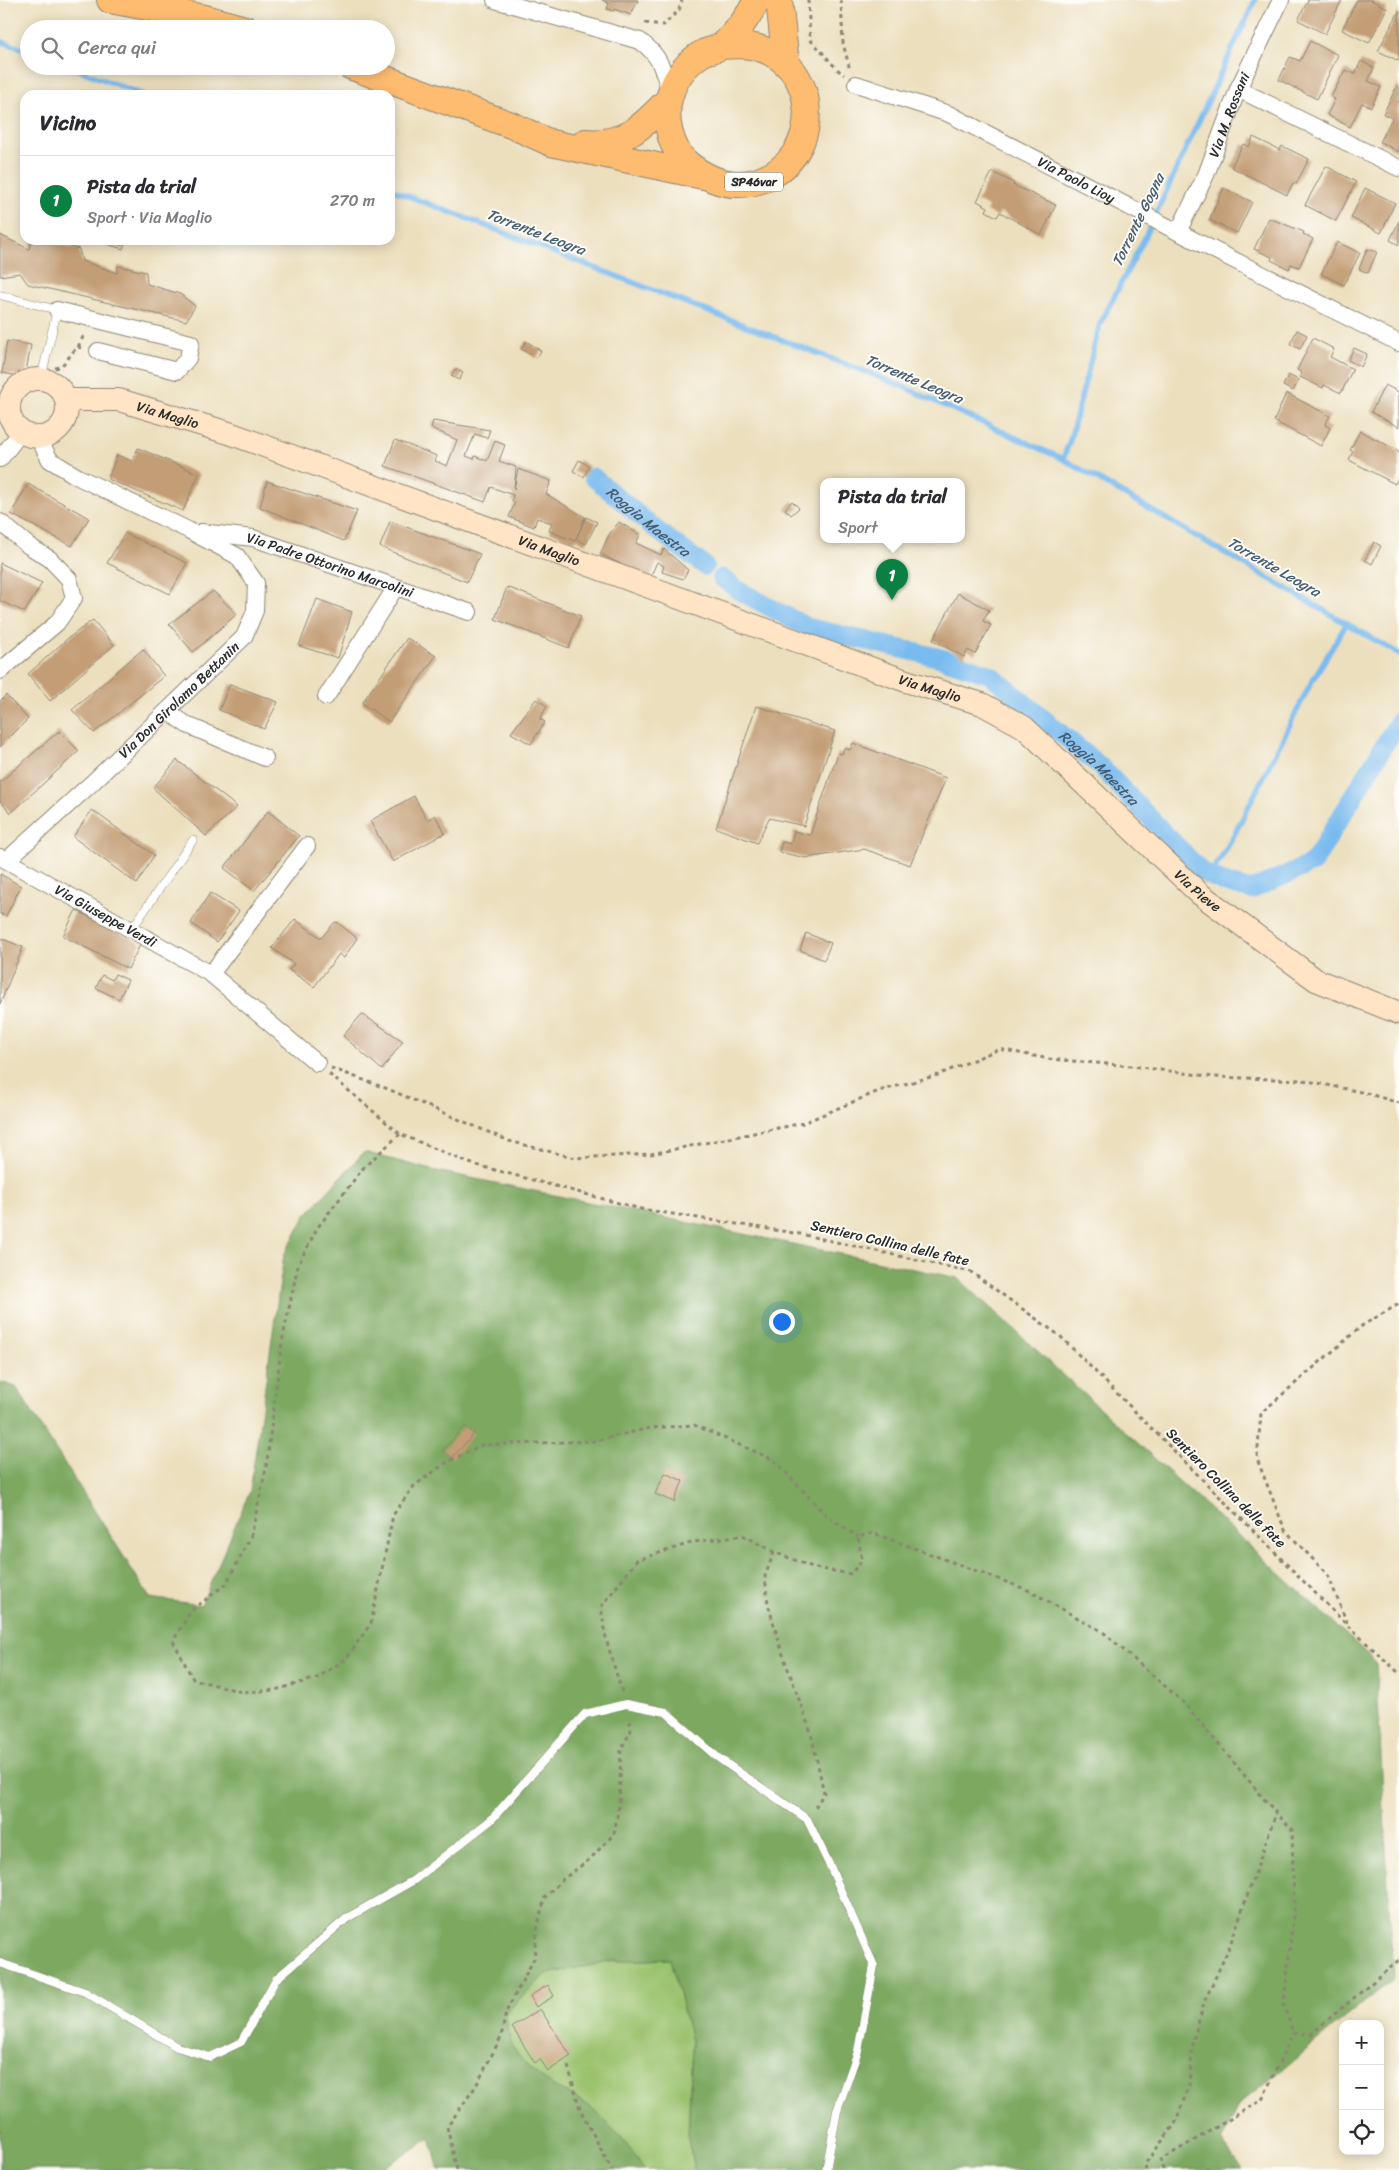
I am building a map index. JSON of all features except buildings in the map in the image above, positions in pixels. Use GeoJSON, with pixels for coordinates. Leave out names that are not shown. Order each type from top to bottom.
{"type":"FeatureCollection","features":[{"type":"Feature","properties":{"kind":"main road"},"geometry":{"type":"LineString","coordinates":[[110,0],[212,20]]}},
{"type":"Feature","properties":{"kind":"main road","name":"SP46var"},"geometry":{"type":"LineString","coordinates":[[721,46],[738,29],[757,0]]}},
{"type":"Feature","properties":{"kind":"main road","name":"SP46var"},"geometry":{"type":"LineString","coordinates":[[779,0],[786,64]]}},
{"type":"Feature","properties":{"kind":"main road","name":"SP46var"},"geometry":{"type":"LineString","coordinates":[[375,75],[511,125],[550,143],[704,176],[724,184],[747,184],[769,178],[787,165],[800,147],[807,125],[807,103],[800,82],[786,64],[772,54],[756,47],[738,44],[721,46],[704,53],[690,63],[678,77],[669,96],[644,125],[622,139],[602,143],[572,140],[511,125]]}},
{"type":"Feature","properties":{"kind":"main road","name":"SP46var"},"geometry":{"type":"LineString","coordinates":[[669,96],[667,122],[673,144],[686,162],[704,176]]}},
{"type":"Feature","properties":{"kind":"street"},"geometry":{"type":"LineString","coordinates":[[494,0],[640,41],[660,60],[669,96]]}},
{"type":"Feature","properties":{"kind":"street","name":"Via M. Rossani"},"geometry":{"type":"LineString","coordinates":[[1171,229],[1206,175],[1238,89],[1281,0]]}},
{"type":"Feature","properties":{"kind":"street","name":"Via Paolo Lioy"},"geometry":{"type":"LineString","coordinates":[[856,84],[948,114],[1171,229],[1399,343]]}},
{"type":"Feature","properties":{"kind":"street"},"geometry":{"type":"LineString","coordinates":[[1238,89],[1399,168]]}},
{"type":"Feature","properties":{"kind":"street"},"geometry":{"type":"LineString","coordinates":[[57,310],[191,343],[188,358],[177,371],[98,351]]}},
{"type":"Feature","properties":{"kind":"street"},"geometry":{"type":"LineString","coordinates":[[0,459],[17,425],[8,404],[7,389],[42,372],[57,386],[66,400],[67,409],[61,426],[54,432],[17,425]]}},
{"type":"Feature","properties":{"kind":"street","name":"Via Maglio"},"geometry":{"type":"LineString","coordinates":[[66,400],[120,400],[229,433],[906,681],[982,704],[1024,727]]}},
{"type":"Feature","properties":{"kind":"street","name":"Via Don Girolamo Bettanin"},"geometry":{"type":"LineString","coordinates":[[3,859],[167,711],[244,637],[255,611],[256,583],[237,556],[78,477],[50,460],[17,425]]}},
{"type":"Feature","properties":{"kind":"street"},"geometry":{"type":"LineString","coordinates":[[0,522],[28,546],[50,560],[69,579],[74,598],[57,623],[0,671]]}},
{"type":"Feature","properties":{"kind":"street","name":"Via Padre Ottorino Marcolini"},"geometry":{"type":"LineString","coordinates":[[188,530],[253,538],[468,612]]}},
{"type":"Feature","properties":{"kind":"street"},"geometry":{"type":"LineString","coordinates":[[326,697],[396,587]]}},
{"type":"Feature","properties":{"kind":"street"},"geometry":{"type":"LineString","coordinates":[[167,711],[187,724],[265,758]]}},
{"type":"Feature","properties":{"kind":"street","name":"Via Pieve"},"geometry":{"type":"LineString","coordinates":[[1024,727],[1200,894],[1316,980],[1399,1013]]}},
{"type":"Feature","properties":{"kind":"street"},"geometry":{"type":"LineString","coordinates":[[211,974],[307,846]]}},
{"type":"Feature","properties":{"kind":"street","name":"Via Giuseppe Verdi"},"geometry":{"type":"LineString","coordinates":[[3,859],[211,974],[317,1063]]}},
{"type":"Feature","properties":{"kind":"lane"},"geometry":{"type":"LineString","coordinates":[[0,295],[57,310],[42,372]]}},
{"type":"Feature","properties":{"kind":"lane"},"geometry":{"type":"LineString","coordinates":[[131,930],[193,840]]}},
{"type":"Feature","properties":{"kind":"lane"},"geometry":{"type":"LineString","coordinates":[[0,1963],[85,1992],[177,2047],[210,2057],[240,2042],[276,1979],[347,1918],[414,1880],[491,1820],[585,1714],[626,1704],[666,1712],[717,1757],[807,1819],[831,1868],[874,1966],[858,2051],[836,2111],[826,2170]]}},
{"type":"Feature","properties":{"kind":"path"},"geometry":{"type":"LineString","coordinates":[[636,22],[664,24],[679,10],[682,0]]}},
{"type":"Feature","properties":{"kind":"path"},"geometry":{"type":"LineString","coordinates":[[808,0],[810,40],[823,51],[837,69],[856,84]]}},
{"type":"Feature","properties":{"kind":"path"},"geometry":{"type":"LineString","coordinates":[[841,0],[843,43],[850,72],[856,84]]}},
{"type":"Feature","properties":{"kind":"path"},"geometry":{"type":"LineString","coordinates":[[42,372],[65,364],[71,353],[78,347],[98,351]]}},
{"type":"Feature","properties":{"kind":"path"},"geometry":{"type":"LineString","coordinates":[[317,1063],[388,1089],[509,1140],[575,1158],[651,1154],[802,1123],[879,1091],[938,1075],[1000,1049],[1049,1059],[1132,1066],[1214,1077],[1302,1080],[1366,1092],[1399,1103]]}},
{"type":"Feature","properties":{"kind":"path","name":"Sentiero Collina delle fate"},"geometry":{"type":"LineString","coordinates":[[317,1063],[400,1134],[469,1163],[641,1209],[800,1234],[971,1272],[1060,1336],[1348,1626],[1399,1673]]}},
{"type":"Feature","properties":{"kind":"path"},"geometry":{"type":"LineString","coordinates":[[400,1134],[364,1167],[318,1227],[298,1265],[282,1342],[266,1468],[252,1536],[226,1584],[191,1611],[173,1641],[193,1679],[242,1692],[275,1690],[317,1678],[346,1659],[371,1623],[393,1515],[414,1486],[447,1462],[482,1445],[595,1441],[650,1428],[694,1425],[774,1460],[826,1515],[858,1537],[862,1560],[851,1574],[815,1568],[774,1552],[743,1535],[694,1542],[637,1560],[601,1607],[606,1639],[626,1704],[631,1731],[621,1749],[619,1805],[614,1834],[590,1858],[562,1880],[545,1897],[538,1924],[534,1959],[506,2012],[498,2044],[476,2086],[447,2127],[457,2170]]}},
{"type":"Feature","properties":{"kind":"path"},"geometry":{"type":"LineString","coordinates":[[1348,1626],[1328,1575],[1286,1530],[1282,1521],[1257,1459],[1261,1413],[1362,1325],[1399,1304]]}},
{"type":"Feature","properties":{"kind":"path"},"geometry":{"type":"LineString","coordinates":[[858,1537],[873,1533],[1028,1590],[1103,1632],[1183,1702],[1276,1813],[1292,1829],[1294,1909],[1284,2003],[1293,2033],[1262,2100],[1161,2160],[1163,2170]]}},
{"type":"Feature","properties":{"kind":"path"},"geometry":{"type":"LineString","coordinates":[[774,1552],[765,1576],[768,1604],[782,1652],[811,1733],[824,1794],[807,1819]]}},
{"type":"Feature","properties":{"kind":"path"},"geometry":{"type":"LineString","coordinates":[[1146,2170],[1146,2164],[1175,2124],[1189,2086],[1193,2041],[1205,2000],[1229,1948],[1276,1813]]}},
{"type":"Feature","properties":{"kind":"path"},"geometry":{"type":"LineString","coordinates":[[1293,2033],[1310,2034],[1399,1960]]}},
{"type":"Feature","properties":{"kind":"path"},"geometry":{"type":"LineString","coordinates":[[568,2066],[580,2109],[612,2170]]}},
{"type":"Feature","properties":{"kind":"green space"},"geometry":{"type":"Polygon","coordinates":[[[364,1152],[432,1170],[958,1278],[1376,1662],[1393,1979],[1343,2020],[1339,2020],[1339,2023],[1240,2104],[1221,2141],[1242,2170],[694,2170],[688,2138],[692,2044],[670,1959],[614,1961],[546,1974],[506,2012],[507,2027],[511,2040],[523,2061],[542,2078],[596,2112],[627,2145],[644,2170],[439,2170],[430,2138],[380,2170],[0,2170],[0,1382],[16,1387],[150,1598],[201,1605],[250,1491],[284,1255],[306,1215],[364,1152]]]}},
{"type":"Feature","properties":{"kind":"green space"},"geometry":{"type":"Polygon","coordinates":[[[671,1959],[692,2044],[688,2138],[694,2170],[644,2170],[627,2145],[596,2112],[583,2102],[539,2078],[524,2064],[518,2057],[510,2040],[506,2012],[546,1974],[614,1961],[671,1959]]]}},
{"type":"Feature","properties":{"kind":"waterway","name":"Torrente Gogna"},"geometry":{"type":"LineString","coordinates":[[1063,459],[1070,440],[1100,324],[1144,239],[1255,0]]}},
{"type":"Feature","properties":{"kind":"waterway","name":"Torrente Leogra"},"geometry":{"type":"LineString","coordinates":[[0,41],[20,48]]}},
{"type":"Feature","properties":{"kind":"waterway","name":"Torrente Leogra"},"geometry":{"type":"LineString","coordinates":[[92,75],[131,90]]}},
{"type":"Feature","properties":{"kind":"waterway","name":"Torrente Leogra"},"geometry":{"type":"LineString","coordinates":[[395,191],[897,384],[1063,459],[1399,654]]}},
{"type":"Feature","properties":{"kind":"waterway","name":"Roggia Maestra"},"geometry":{"type":"LineString","coordinates":[[593,477],[658,531],[705,566]]}},
{"type":"Feature","properties":{"kind":"waterway","name":"Roggia Maestra"},"geometry":{"type":"LineString","coordinates":[[722,578],[738,590],[807,627],[941,658],[991,675],[1100,766],[1202,872],[1223,882],[1251,890],[1313,863],[1399,721]]}},
{"type":"Feature","properties":{"kind":"waterway"},"geometry":{"type":"LineString","coordinates":[[1210,876],[1232,839],[1312,681],[1347,623]]}},
{"type":"Feature","properties":{"kind":"place","name":"Pista da trial"},"geometry":{"type":"Point","coordinates":[892,600]}}]}
